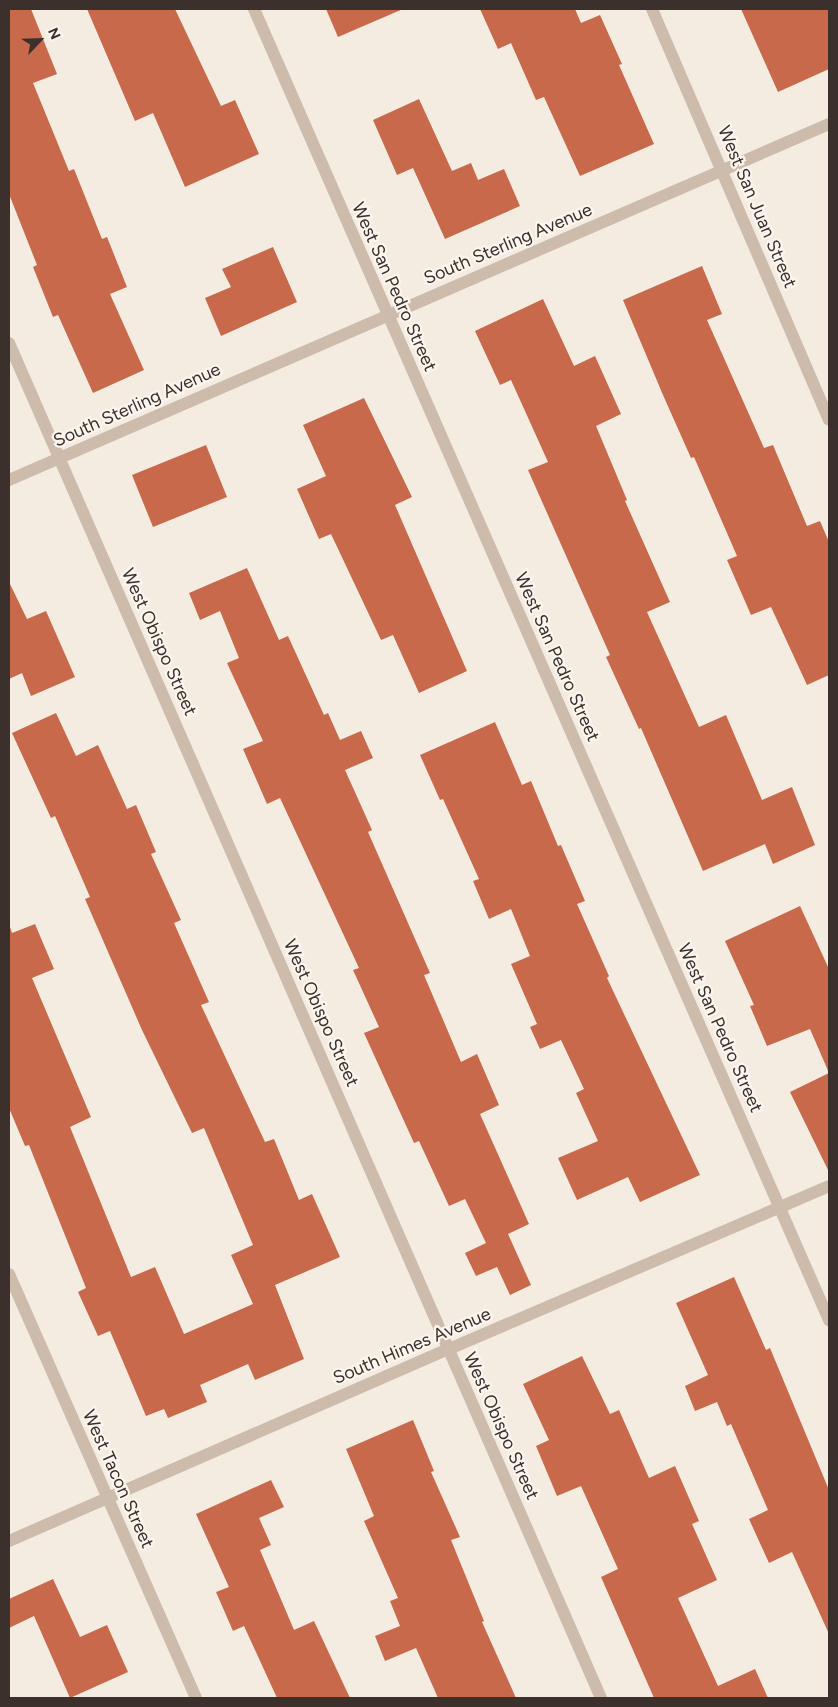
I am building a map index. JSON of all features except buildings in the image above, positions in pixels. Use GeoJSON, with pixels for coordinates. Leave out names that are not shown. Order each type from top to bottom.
{"type":"FeatureCollection","features":[{"type":"Feature","properties":{"kind":"street","name":"West San Pedro Street"},"geometry":{"type":"LineString","coordinates":[[254,9],[829,1320]]}},
{"type":"Feature","properties":{"kind":"street","name":"West San Juan Street"},"geometry":{"type":"LineString","coordinates":[[652,9],[829,420]]}},
{"type":"Feature","properties":{"kind":"street","name":"South Sterling Avenue"},"geometry":{"type":"LineString","coordinates":[[9,480],[829,124]]}},
{"type":"Feature","properties":{"kind":"street","name":"West Obispo Street"},"geometry":{"type":"LineString","coordinates":[[9,343],[601,1698]]}},
{"type":"Feature","properties":{"kind":"street","name":"South Himes Avenue"},"geometry":{"type":"LineString","coordinates":[[9,1541],[829,1186]]}},
{"type":"Feature","properties":{"kind":"street","name":"West Tacon Street"},"geometry":{"type":"LineString","coordinates":[[9,1274],[196,1698]]}}]}
